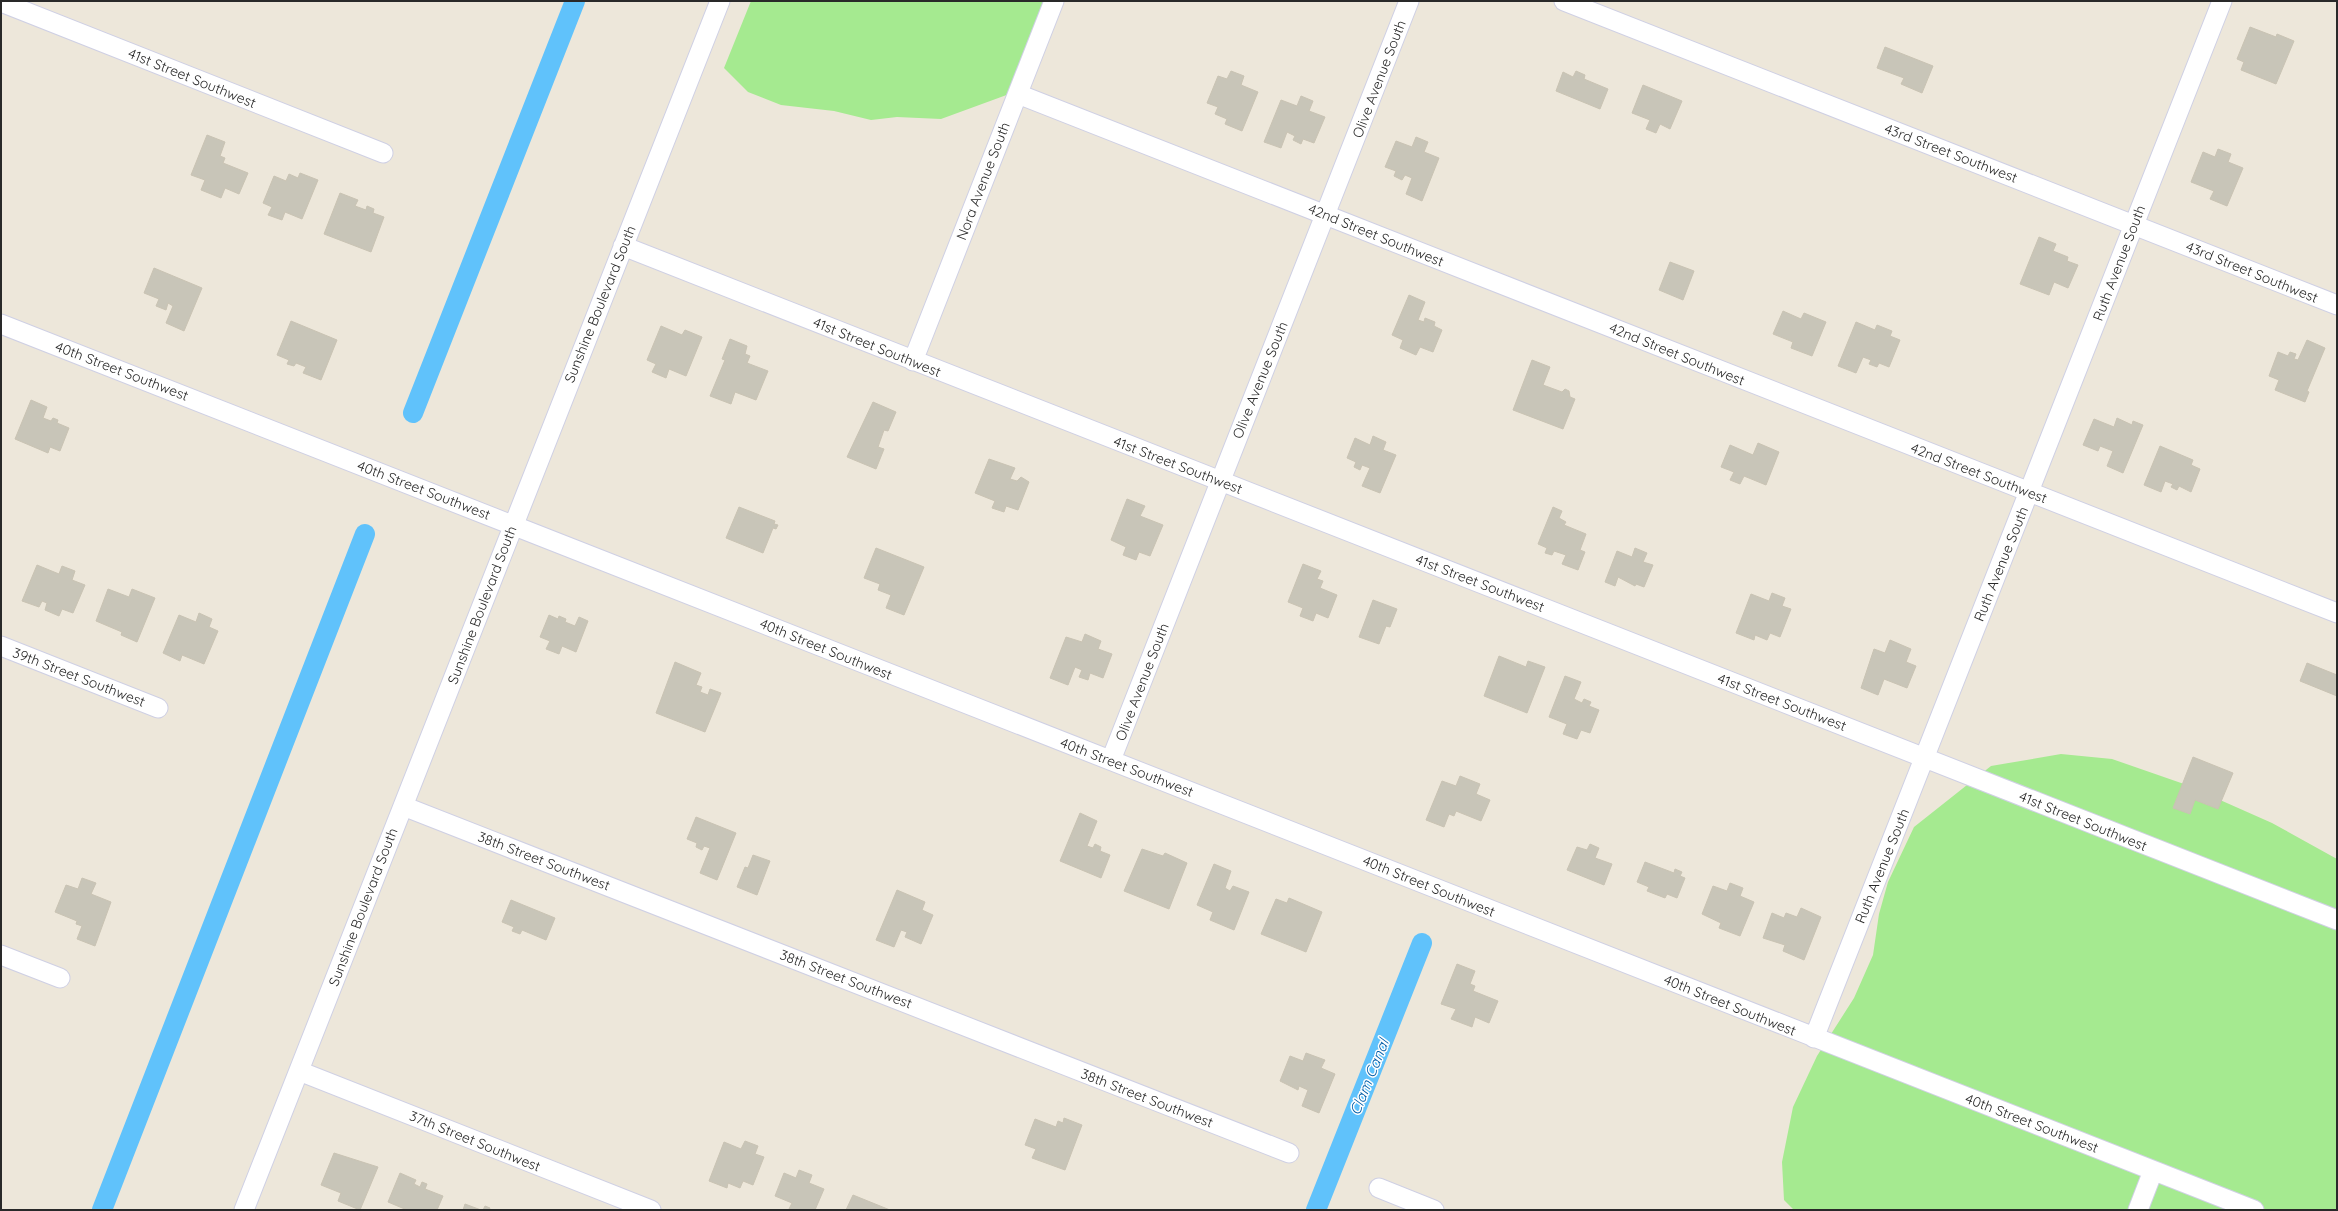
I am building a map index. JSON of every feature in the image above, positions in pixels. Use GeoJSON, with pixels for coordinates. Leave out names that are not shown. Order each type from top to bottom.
{"type":"FeatureCollection","features":[{"type":"Feature","properties":{"kind":"street","name":"Sunshine Boulevard South"},"geometry":{"type":"LineString","coordinates":[[244,1210],[720,1]]}},
{"type":"Feature","properties":{"kind":"street","name":"Nora Avenue South"},"geometry":{"type":"LineString","coordinates":[[913,361],[1054,1]]}},
{"type":"Feature","properties":{"kind":"street","name":"Olive Avenue South"},"geometry":{"type":"LineString","coordinates":[[1111,760],[1410,1]]}},
{"type":"Feature","properties":{"kind":"street","name":"43rd Street Southwest"},"geometry":{"type":"LineString","coordinates":[[1564,1],[2337,305]]}},
{"type":"Feature","properties":{"kind":"street","name":"Ruth Avenue South"},"geometry":{"type":"LineString","coordinates":[[1814,1038],[2222,1]]}},
{"type":"Feature","properties":{"kind":"street","name":"41st Street Southwest"},"geometry":{"type":"LineString","coordinates":[[1,2],[383,153]]}},
{"type":"Feature","properties":{"kind":"street","name":"42nd Street Southwest"},"geometry":{"type":"LineString","coordinates":[[1018,94],[2337,613]]}},
{"type":"Feature","properties":{"kind":"street","name":"41st Street Southwest"},"geometry":{"type":"LineString","coordinates":[[623,246],[2337,920]]}},
{"type":"Feature","properties":{"kind":"street","name":"40th Street Southwest"},"geometry":{"type":"LineString","coordinates":[[1,324],[2254,1210]]}},
{"type":"Feature","properties":{"kind":"street","name":"39th Street Southwest"},"geometry":{"type":"LineString","coordinates":[[1,646],[158,708]]}},
{"type":"Feature","properties":{"kind":"street","name":"38th Street Southwest"},"geometry":{"type":"LineString","coordinates":[[403,806],[1288,1153]]}},
{"type":"Feature","properties":{"kind":"street"},"geometry":{"type":"LineString","coordinates":[[1,955],[60,978]]}},
{"type":"Feature","properties":{"kind":"street","name":"37th Street Southwest"},"geometry":{"type":"LineString","coordinates":[[299,1071],[651,1210]]}},
{"type":"Feature","properties":{"kind":"street"},"geometry":{"type":"LineString","coordinates":[[2138,1210],[2153,1171]]}},
{"type":"Feature","properties":{"kind":"street"},"geometry":{"type":"LineString","coordinates":[[1379,1188],[1434,1210]]}},
{"type":"Feature","properties":{"kind":"green space"},"geometry":{"type":"Polygon","coordinates":[[[751,1],[1047,1],[1012,93],[941,119],[897,117],[871,120],[834,111],[781,105],[748,92],[724,68],[751,1]]]}},
{"type":"Feature","properties":{"kind":"green space"},"geometry":{"type":"Polygon","coordinates":[[[2061,754],[2112,759],[2184,784],[2272,823],[2337,859],[2337,1210],[1794,1210],[1784,1200],[1782,1162],[1793,1107],[1817,1056],[1854,998],[1873,955],[1879,914],[1888,882],[1914,827],[1991,766],[2061,754]]]}},
{"type":"Feature","properties":{"kind":"building"},"geometry":{"type":"Polygon","coordinates":[[[2250,27],[2276,37],[2277,34],[2294,41],[2276,84],[2241,70],[2244,62],[2237,59],[2250,27]]]}},
{"type":"Feature","properties":{"kind":"building"},"geometry":{"type":"Polygon","coordinates":[[[1885,47],[1933,66],[1922,93],[1901,84],[1904,78],[1877,68],[1885,47]]]}},
{"type":"Feature","properties":{"kind":"building"},"geometry":{"type":"Polygon","coordinates":[[[1231,71],[1244,76],[1241,85],[1258,92],[1242,131],[1225,124],[1227,119],[1215,114],[1218,107],[1207,103],[1218,76],[1227,79],[1231,71]]]}},
{"type":"Feature","properties":{"kind":"building"},"geometry":{"type":"Polygon","coordinates":[[[1576,71],[1585,75],[1584,79],[1608,89],[1600,109],[1556,91],[1563,72],[1573,77],[1576,71]]]}},
{"type":"Feature","properties":{"kind":"building"},"geometry":{"type":"Polygon","coordinates":[[[1643,85],[1682,101],[1670,129],[1660,124],[1656,133],[1646,129],[1650,120],[1632,113],[1643,85]]]}},
{"type":"Feature","properties":{"kind":"building"},"geometry":{"type":"Polygon","coordinates":[[[1301,96],[1313,101],[1309,111],[1325,117],[1314,143],[1303,139],[1301,144],[1293,140],[1295,136],[1287,132],[1281,148],[1264,142],[1281,100],[1297,106],[1301,96]]]}},
{"type":"Feature","properties":{"kind":"building"},"geometry":{"type":"Polygon","coordinates":[[[207,135],[225,142],[220,156],[225,158],[223,163],[248,173],[239,194],[225,188],[221,198],[201,190],[205,180],[191,175],[207,135]]]}},
{"type":"Feature","properties":{"kind":"building"},"geometry":{"type":"Polygon","coordinates":[[[1416,137],[1428,142],[1424,152],[1439,158],[1422,201],[1406,194],[1412,178],[1405,175],[1402,180],[1394,176],[1396,171],[1385,167],[1396,141],[1412,147],[1416,137]]]}},
{"type":"Feature","properties":{"kind":"building"},"geometry":{"type":"Polygon","coordinates":[[[2218,149],[2231,154],[2228,162],[2243,168],[2227,206],[2210,199],[2214,191],[2191,182],[2203,152],[2215,157],[2218,149]]]}},
{"type":"Feature","properties":{"kind":"building"},"geometry":{"type":"Polygon","coordinates":[[[300,173],[318,180],[302,219],[285,212],[282,220],[268,215],[272,207],[263,203],[274,176],[286,181],[289,174],[298,178],[300,173]]]}},
{"type":"Feature","properties":{"kind":"building"},"geometry":{"type":"Polygon","coordinates":[[[340,193],[358,200],[355,206],[366,210],[367,206],[374,209],[373,213],[384,217],[371,252],[324,234],[340,193]]]}},
{"type":"Feature","properties":{"kind":"building"},"geometry":{"type":"Polygon","coordinates":[[[2039,237],[2056,244],[2053,251],[2068,257],[2067,261],[2078,265],[2068,288],[2054,282],[2049,295],[2020,284],[2039,237]]]}},
{"type":"Feature","properties":{"kind":"building"},"geometry":{"type":"Polygon","coordinates":[[[1670,262],[1694,271],[1683,300],[1659,290],[1670,262]]]}},
{"type":"Feature","properties":{"kind":"building"},"geometry":{"type":"Polygon","coordinates":[[[154,268],[202,288],[184,331],[166,323],[173,306],[168,303],[166,310],[156,306],[159,299],[144,293],[154,268]]]}},
{"type":"Feature","properties":{"kind":"building"},"geometry":{"type":"Polygon","coordinates":[[[1409,295],[1425,302],[1418,320],[1424,322],[1425,318],[1435,322],[1434,326],[1442,330],[1433,352],[1420,347],[1416,355],[1400,348],[1403,340],[1392,335],[1409,295]]]}},
{"type":"Feature","properties":{"kind":"building"},"geometry":{"type":"Polygon","coordinates":[[[1783,311],[1801,319],[1804,313],[1826,322],[1812,356],[1791,348],[1793,342],[1773,334],[1783,311]]]}},
{"type":"Feature","properties":{"kind":"building"},"geometry":{"type":"Polygon","coordinates":[[[291,321],[337,340],[321,380],[303,373],[306,367],[296,363],[294,366],[287,364],[289,360],[277,355],[291,321]]]}},
{"type":"Feature","properties":{"kind":"building"},"geometry":{"type":"Polygon","coordinates":[[[1856,322],[1875,330],[1877,325],[1892,331],[1890,336],[1900,340],[1889,367],[1879,363],[1877,367],[1869,364],[1871,360],[1863,357],[1856,373],[1838,366],[1856,322]]]}},
{"type":"Feature","properties":{"kind":"building"},"geometry":{"type":"Polygon","coordinates":[[[661,326],[682,335],[685,330],[702,337],[686,376],[669,369],[666,378],[652,372],[656,364],[647,360],[661,326]]]}},
{"type":"Feature","properties":{"kind":"building"},"geometry":{"type":"Polygon","coordinates":[[[730,339],[747,346],[745,354],[750,356],[747,363],[768,371],[756,400],[735,392],[731,404],[710,396],[725,360],[722,359],[730,339]]]}},
{"type":"Feature","properties":{"kind":"building"},"geometry":{"type":"Polygon","coordinates":[[[2307,340],[2325,348],[2307,391],[2309,392],[2305,402],[2275,390],[2279,380],[2269,376],[2278,352],[2288,356],[2290,352],[2296,354],[2294,359],[2298,360],[2307,340]]]}},
{"type":"Feature","properties":{"kind":"building"},"geometry":{"type":"Polygon","coordinates":[[[1532,360],[1550,367],[1543,385],[1562,392],[1565,389],[1569,391],[1570,397],[1575,399],[1563,429],[1513,410],[1532,360]]]}},
{"type":"Feature","properties":{"kind":"building"},"geometry":{"type":"Polygon","coordinates":[[[31,400],[47,407],[43,418],[51,421],[53,418],[58,420],[57,423],[69,428],[60,451],[50,447],[48,453],[15,439],[31,400]]]}},
{"type":"Feature","properties":{"kind":"building"},"geometry":{"type":"Polygon","coordinates":[[[873,402],[896,412],[888,431],[884,430],[878,447],[884,449],[876,469],[847,457],[873,402]]]}},
{"type":"Feature","properties":{"kind":"building"},"geometry":{"type":"Polygon","coordinates":[[[2117,418],[2132,425],[2133,421],[2143,425],[2123,473],[2107,466],[2113,451],[2100,446],[2098,451],[2083,445],[2094,419],[2114,427],[2117,418]]]}},
{"type":"Feature","properties":{"kind":"building"},"geometry":{"type":"Polygon","coordinates":[[[1373,436],[1386,442],[1383,450],[1396,455],[1380,493],[1362,486],[1370,468],[1362,465],[1360,470],[1354,467],[1356,462],[1347,458],[1355,438],[1370,445],[1373,436]]]}},
{"type":"Feature","properties":{"kind":"building"},"geometry":{"type":"Polygon","coordinates":[[[1758,443],[1779,452],[1766,485],[1744,476],[1740,484],[1730,480],[1734,472],[1721,467],[1730,445],[1753,455],[1758,443]]]}},
{"type":"Feature","properties":{"kind":"building"},"geometry":{"type":"Polygon","coordinates":[[[2160,446],[2193,460],[2191,465],[2200,469],[2191,492],[2179,486],[2177,490],[2171,487],[2173,484],[2165,481],[2161,492],[2144,485],[2160,446]]]}},
{"type":"Feature","properties":{"kind":"building"},"geometry":{"type":"Polygon","coordinates":[[[989,459],[1015,468],[1010,479],[1017,481],[1021,477],[1029,482],[1018,510],[1006,506],[1004,512],[992,508],[995,501],[975,493],[989,459]]]}},
{"type":"Feature","properties":{"kind":"building"},"geometry":{"type":"Polygon","coordinates":[[[1127,499],[1145,506],[1140,516],[1163,525],[1150,556],[1139,552],[1136,560],[1123,555],[1126,547],[1111,540],[1127,499]]]}},
{"type":"Feature","properties":{"kind":"building"},"geometry":{"type":"Polygon","coordinates":[[[739,507],[775,521],[774,524],[778,525],[776,529],[773,528],[763,553],[726,538],[739,507]]]}},
{"type":"Feature","properties":{"kind":"building"},"geometry":{"type":"Polygon","coordinates":[[[1553,507],[1562,511],[1559,518],[1566,522],[1564,525],[1586,534],[1580,550],[1585,552],[1578,570],[1562,564],[1566,555],[1554,551],[1552,555],[1545,553],[1547,548],[1538,544],[1553,507]]]}},
{"type":"Feature","properties":{"kind":"building"},"geometry":{"type":"Polygon","coordinates":[[[876,548],[924,567],[904,615],[886,608],[891,595],[878,590],[880,584],[864,578],[876,548]]]}},
{"type":"Feature","properties":{"kind":"building"},"geometry":{"type":"Polygon","coordinates":[[[1635,548],[1647,553],[1643,562],[1653,565],[1644,587],[1636,584],[1635,586],[1618,577],[1615,586],[1605,582],[1617,551],[1632,557],[1635,548]]]}},
{"type":"Feature","properties":{"kind":"building"},"geometry":{"type":"Polygon","coordinates":[[[1303,564],[1321,571],[1317,579],[1323,581],[1320,588],[1337,595],[1328,618],[1316,613],[1313,621],[1300,616],[1303,608],[1288,602],[1303,564]]]}},
{"type":"Feature","properties":{"kind":"building"},"geometry":{"type":"Polygon","coordinates":[[[37,565],[59,574],[62,566],[75,571],[72,580],[85,585],[73,613],[62,609],[59,616],[45,610],[47,603],[42,601],[39,607],[22,601],[37,565]]]}},
{"type":"Feature","properties":{"kind":"building"},"geometry":{"type":"Polygon","coordinates":[[[108,589],[129,597],[132,589],[155,598],[137,642],[121,635],[122,632],[96,621],[108,589]]]}},
{"type":"Feature","properties":{"kind":"building"},"geometry":{"type":"Polygon","coordinates":[[[1772,593],[1785,598],[1782,606],[1791,609],[1780,637],[1770,633],[1767,640],[1755,635],[1754,640],[1736,633],[1751,594],[1769,601],[1772,593]]]}},
{"type":"Feature","properties":{"kind":"building"},"geometry":{"type":"Polygon","coordinates":[[[1373,600],[1397,609],[1390,627],[1386,626],[1379,644],[1359,637],[1373,600]]]}},
{"type":"Feature","properties":{"kind":"building"},"geometry":{"type":"Polygon","coordinates":[[[199,613],[212,619],[209,627],[218,631],[204,664],[182,655],[180,661],[163,653],[179,615],[196,622],[199,613]]]}},
{"type":"Feature","properties":{"kind":"building"},"geometry":{"type":"Polygon","coordinates":[[[549,615],[558,619],[559,616],[566,619],[565,622],[575,626],[579,617],[588,621],[576,652],[562,646],[559,654],[546,649],[550,641],[540,637],[549,615]]]}},
{"type":"Feature","properties":{"kind":"building"},"geometry":{"type":"Polygon","coordinates":[[[1085,634],[1101,641],[1098,649],[1112,654],[1103,678],[1090,673],[1088,680],[1079,677],[1082,670],[1075,667],[1068,685],[1050,678],[1066,637],[1082,642],[1085,634]]]}},
{"type":"Feature","properties":{"kind":"building"},"geometry":{"type":"Polygon","coordinates":[[[1890,640],[1911,649],[1906,662],[1916,666],[1907,688],[1884,679],[1878,695],[1861,688],[1874,649],[1885,653],[1890,640]]]}},
{"type":"Feature","properties":{"kind":"building"},"geometry":{"type":"Polygon","coordinates":[[[1499,656],[1526,667],[1528,661],[1545,667],[1527,713],[1484,696],[1499,656]]]}},
{"type":"Feature","properties":{"kind":"building"},"geometry":{"type":"Polygon","coordinates":[[[675,662],[701,673],[696,685],[702,687],[700,692],[708,695],[710,689],[721,693],[705,732],[656,713],[675,662]]]}},
{"type":"Feature","properties":{"kind":"building"},"geometry":{"type":"Polygon","coordinates":[[[2307,663],[2337,675],[2337,696],[2300,681],[2307,663]]]}},
{"type":"Feature","properties":{"kind":"building"},"geometry":{"type":"Polygon","coordinates":[[[1565,676],[1581,682],[1574,699],[1582,703],[1584,699],[1591,702],[1589,706],[1599,710],[1590,733],[1581,730],[1577,739],[1563,734],[1567,724],[1549,717],[1565,676]]]}},
{"type":"Feature","properties":{"kind":"building"},"geometry":{"type":"Polygon","coordinates":[[[2193,757],[2233,773],[2218,809],[2195,800],[2190,814],[2173,808],[2193,757]]]}},
{"type":"Feature","properties":{"kind":"building"},"geometry":{"type":"Polygon","coordinates":[[[1460,776],[1480,784],[1476,794],[1490,800],[1481,821],[1456,811],[1454,816],[1449,814],[1444,827],[1426,820],[1442,781],[1456,786],[1460,776]]]}},
{"type":"Feature","properties":{"kind":"building"},"geometry":{"type":"Polygon","coordinates":[[[1080,813],[1097,821],[1087,846],[1093,848],[1095,844],[1101,847],[1100,851],[1110,855],[1101,878],[1060,861],[1080,813]]]}},
{"type":"Feature","properties":{"kind":"building"},"geometry":{"type":"Polygon","coordinates":[[[696,817],[736,833],[717,880],[700,873],[710,848],[704,846],[702,850],[696,847],[697,843],[687,839],[696,817]]]}},
{"type":"Feature","properties":{"kind":"building"},"geometry":{"type":"Polygon","coordinates":[[[1590,844],[1599,848],[1595,858],[1612,864],[1604,885],[1567,870],[1577,847],[1587,850],[1590,844]]]}},
{"type":"Feature","properties":{"kind":"building"},"geometry":{"type":"Polygon","coordinates":[[[1142,849],[1163,856],[1165,853],[1187,863],[1169,909],[1124,891],[1142,849]]]}},
{"type":"Feature","properties":{"kind":"building"},"geometry":{"type":"Polygon","coordinates":[[[753,855],[770,861],[757,895],[737,887],[745,867],[748,868],[753,855]]]}},
{"type":"Feature","properties":{"kind":"building"},"geometry":{"type":"Polygon","coordinates":[[[1645,862],[1674,873],[1675,869],[1682,872],[1680,876],[1685,878],[1677,898],[1667,894],[1665,898],[1647,891],[1649,887],[1637,882],[1645,862]]]}},
{"type":"Feature","properties":{"kind":"building"},"geometry":{"type":"Polygon","coordinates":[[[1214,864],[1231,871],[1225,888],[1230,891],[1233,886],[1249,892],[1234,930],[1210,920],[1213,912],[1197,905],[1214,864]]]}},
{"type":"Feature","properties":{"kind":"building"},"geometry":{"type":"Polygon","coordinates":[[[82,878],[96,883],[91,894],[111,902],[95,946],[77,939],[82,926],[76,924],[77,921],[55,912],[66,885],[78,889],[82,878]]]}},
{"type":"Feature","properties":{"kind":"building"},"geometry":{"type":"Polygon","coordinates":[[[1730,883],[1743,888],[1740,896],[1754,902],[1740,936],[1719,928],[1721,923],[1702,914],[1713,886],[1727,891],[1730,883]]]}},
{"type":"Feature","properties":{"kind":"building"},"geometry":{"type":"Polygon","coordinates":[[[897,890],[925,902],[922,910],[933,915],[921,944],[905,937],[907,932],[901,930],[894,947],[876,940],[897,890]]]}},
{"type":"Feature","properties":{"kind":"building"},"geometry":{"type":"Polygon","coordinates":[[[1289,898],[1322,912],[1306,952],[1261,934],[1276,899],[1287,903],[1289,898]]]}},
{"type":"Feature","properties":{"kind":"building"},"geometry":{"type":"Polygon","coordinates":[[[511,900],[555,918],[546,940],[522,930],[520,934],[512,931],[514,927],[502,922],[511,900]]]}},
{"type":"Feature","properties":{"kind":"building"},"geometry":{"type":"Polygon","coordinates":[[[1801,908],[1821,917],[1804,960],[1783,951],[1785,945],[1763,938],[1772,913],[1784,918],[1786,913],[1797,917],[1801,908]]]}},
{"type":"Feature","properties":{"kind":"building"},"geometry":{"type":"Polygon","coordinates":[[[1457,964],[1475,971],[1470,984],[1475,986],[1473,991],[1498,1001],[1489,1023],[1475,1017],[1472,1027],[1451,1019],[1456,1009],[1441,1004],[1457,964]]]}},
{"type":"Feature","properties":{"kind":"building"},"geometry":{"type":"Polygon","coordinates":[[[1306,1053],[1325,1060],[1321,1068],[1335,1074],[1319,1113],[1302,1106],[1308,1090],[1299,1086],[1298,1090],[1280,1081],[1290,1056],[1303,1061],[1306,1053]]]}},
{"type":"Feature","properties":{"kind":"building"},"geometry":{"type":"Polygon","coordinates":[[[1064,1118],[1082,1125],[1065,1170],[1032,1158],[1036,1149],[1025,1145],[1035,1119],[1056,1127],[1058,1121],[1063,1123],[1064,1118]]]}},
{"type":"Feature","properties":{"kind":"building"},"geometry":{"type":"Polygon","coordinates":[[[745,1141],[758,1146],[755,1154],[764,1157],[753,1185],[743,1181],[740,1188],[728,1183],[727,1188],[709,1181],[724,1142],[741,1149],[745,1141]]]}},
{"type":"Feature","properties":{"kind":"building"},"geometry":{"type":"Polygon","coordinates":[[[334,1153],[378,1167],[360,1210],[338,1201],[341,1193],[321,1185],[334,1153]]]}},
{"type":"Feature","properties":{"kind":"building"},"geometry":{"type":"Polygon","coordinates":[[[799,1170],[812,1175],[809,1183],[824,1189],[815,1210],[791,1210],[789,1209],[792,1203],[775,1196],[784,1173],[796,1178],[799,1170]]]}},
{"type":"Feature","properties":{"kind":"building"},"geometry":{"type":"Polygon","coordinates":[[[400,1173],[416,1180],[414,1184],[420,1187],[422,1182],[427,1184],[425,1189],[443,1196],[437,1210],[407,1210],[388,1202],[400,1173]]]}},
{"type":"Feature","properties":{"kind":"building"},"geometry":{"type":"Polygon","coordinates":[[[853,1195],[890,1210],[846,1210],[853,1195]]]}},
{"type":"Feature","properties":{"kind":"building"},"geometry":{"type":"Polygon","coordinates":[[[465,1204],[481,1210],[463,1210],[465,1204]]]}},
{"type":"Feature","properties":{"kind":"building"},"geometry":{"type":"Polygon","coordinates":[[[485,1206],[490,1208],[489,1210],[483,1210],[485,1206]]]}},
{"type":"Feature","properties":{"kind":"waterway"},"geometry":{"type":"LineString","coordinates":[[413,413],[575,1]]}},
{"type":"Feature","properties":{"kind":"waterway"},"geometry":{"type":"LineString","coordinates":[[102,1210],[365,534]]}},
{"type":"Feature","properties":{"kind":"waterway","name":"Clam Canal"},"geometry":{"type":"LineString","coordinates":[[1316,1210],[1422,943]]}}]}
